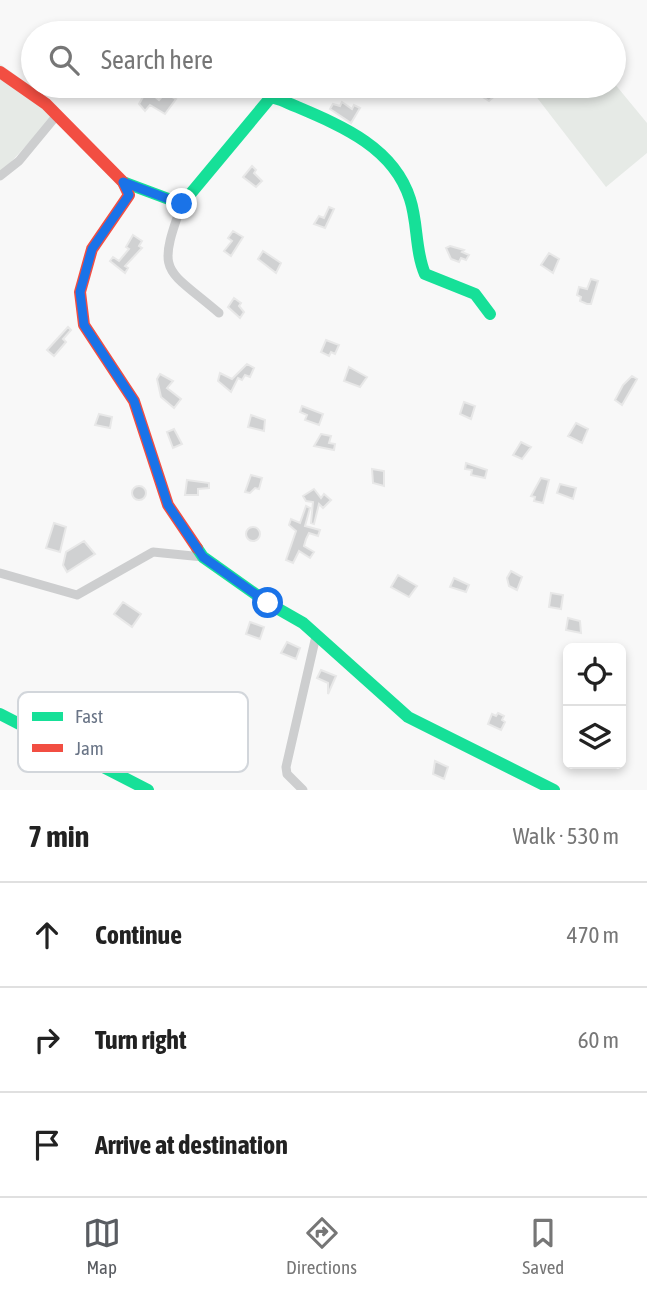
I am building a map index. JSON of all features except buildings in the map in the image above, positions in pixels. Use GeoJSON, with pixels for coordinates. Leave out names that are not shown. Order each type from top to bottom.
{"type":"FeatureCollection","features":[{"type":"Feature","properties":{"kind":"street"},"geometry":{"type":"LineString","coordinates":[[0,72],[21,88]]}},
{"type":"Feature","properties":{"kind":"street"},"geometry":{"type":"LineString","coordinates":[[34,98],[57,115],[123,182],[129,195],[92,249],[80,292],[84,325],[134,401],[168,505],[203,557],[268,603],[303,623],[408,717],[554,790]]}},
{"type":"Feature","properties":{"kind":"street"},"geometry":{"type":"LineString","coordinates":[[219,313],[176,276],[166,261],[166,246],[182,204],[270,98]]}},
{"type":"Feature","properties":{"kind":"street"},"geometry":{"type":"LineString","coordinates":[[274,98],[344,128],[384,153],[393,162],[412,203],[425,274],[475,294],[490,314]]}},
{"type":"Feature","properties":{"kind":"street"},"geometry":{"type":"LineString","coordinates":[[0,176],[19,161],[57,115]]}},
{"type":"Feature","properties":{"kind":"street"},"geometry":{"type":"LineString","coordinates":[[123,182],[182,204]]}},
{"type":"Feature","properties":{"kind":"street"},"geometry":{"type":"LineString","coordinates":[[0,573],[77,595],[153,552],[203,557]]}},
{"type":"Feature","properties":{"kind":"street"},"geometry":{"type":"LineString","coordinates":[[303,790],[287,774],[286,766],[316,636]]}},
{"type":"Feature","properties":{"kind":"street"},"geometry":{"type":"LineString","coordinates":[[0,714],[18,723]]}},
{"type":"Feature","properties":{"kind":"street"},"geometry":{"type":"LineString","coordinates":[[113,772],[148,790]]}},
{"type":"Feature","properties":{"kind":"shaded area"},"geometry":{"type":"Polygon","coordinates":[[[0,64],[21,79],[21,98],[46,98],[59,110],[0,174],[0,64]]]}},
{"type":"Feature","properties":{"kind":"shaded area"},"geometry":{"type":"Polygon","coordinates":[[[537,98],[626,98],[647,123],[647,153],[606,187],[537,98]]]}},
{"type":"Feature","properties":{"kind":"traffic: fast"},"geometry":{"type":"LineString","coordinates":[[123,182],[182,204],[270,98]]}},
{"type":"Feature","properties":{"kind":"traffic: fast"},"geometry":{"type":"LineString","coordinates":[[274,98],[358,136],[389,163],[401,179],[410,199],[425,274],[475,294],[490,314]]}},
{"type":"Feature","properties":{"kind":"traffic: fast"},"geometry":{"type":"LineString","coordinates":[[197,548],[203,557],[268,603],[303,623],[408,717],[554,790]]}},
{"type":"Feature","properties":{"kind":"traffic: fast"},"geometry":{"type":"LineString","coordinates":[[0,714],[18,723]]}},
{"type":"Feature","properties":{"kind":"traffic: fast"},"geometry":{"type":"LineString","coordinates":[[113,772],[148,790]]}},
{"type":"Feature","properties":{"kind":"traffic: jam"},"geometry":{"type":"LineString","coordinates":[[0,72],[21,87]]}},
{"type":"Feature","properties":{"kind":"traffic: jam"},"geometry":{"type":"LineString","coordinates":[[37,98],[123,182],[129,195],[92,249],[80,292],[84,325],[134,401],[168,505],[197,548]]}},
{"type":"Feature","properties":{"kind":"route"},"geometry":{"type":"LineString","coordinates":[[182,204],[123,182],[129,195],[92,249],[80,292],[84,325],[134,401],[168,505],[203,557],[268,603]]}}]}
